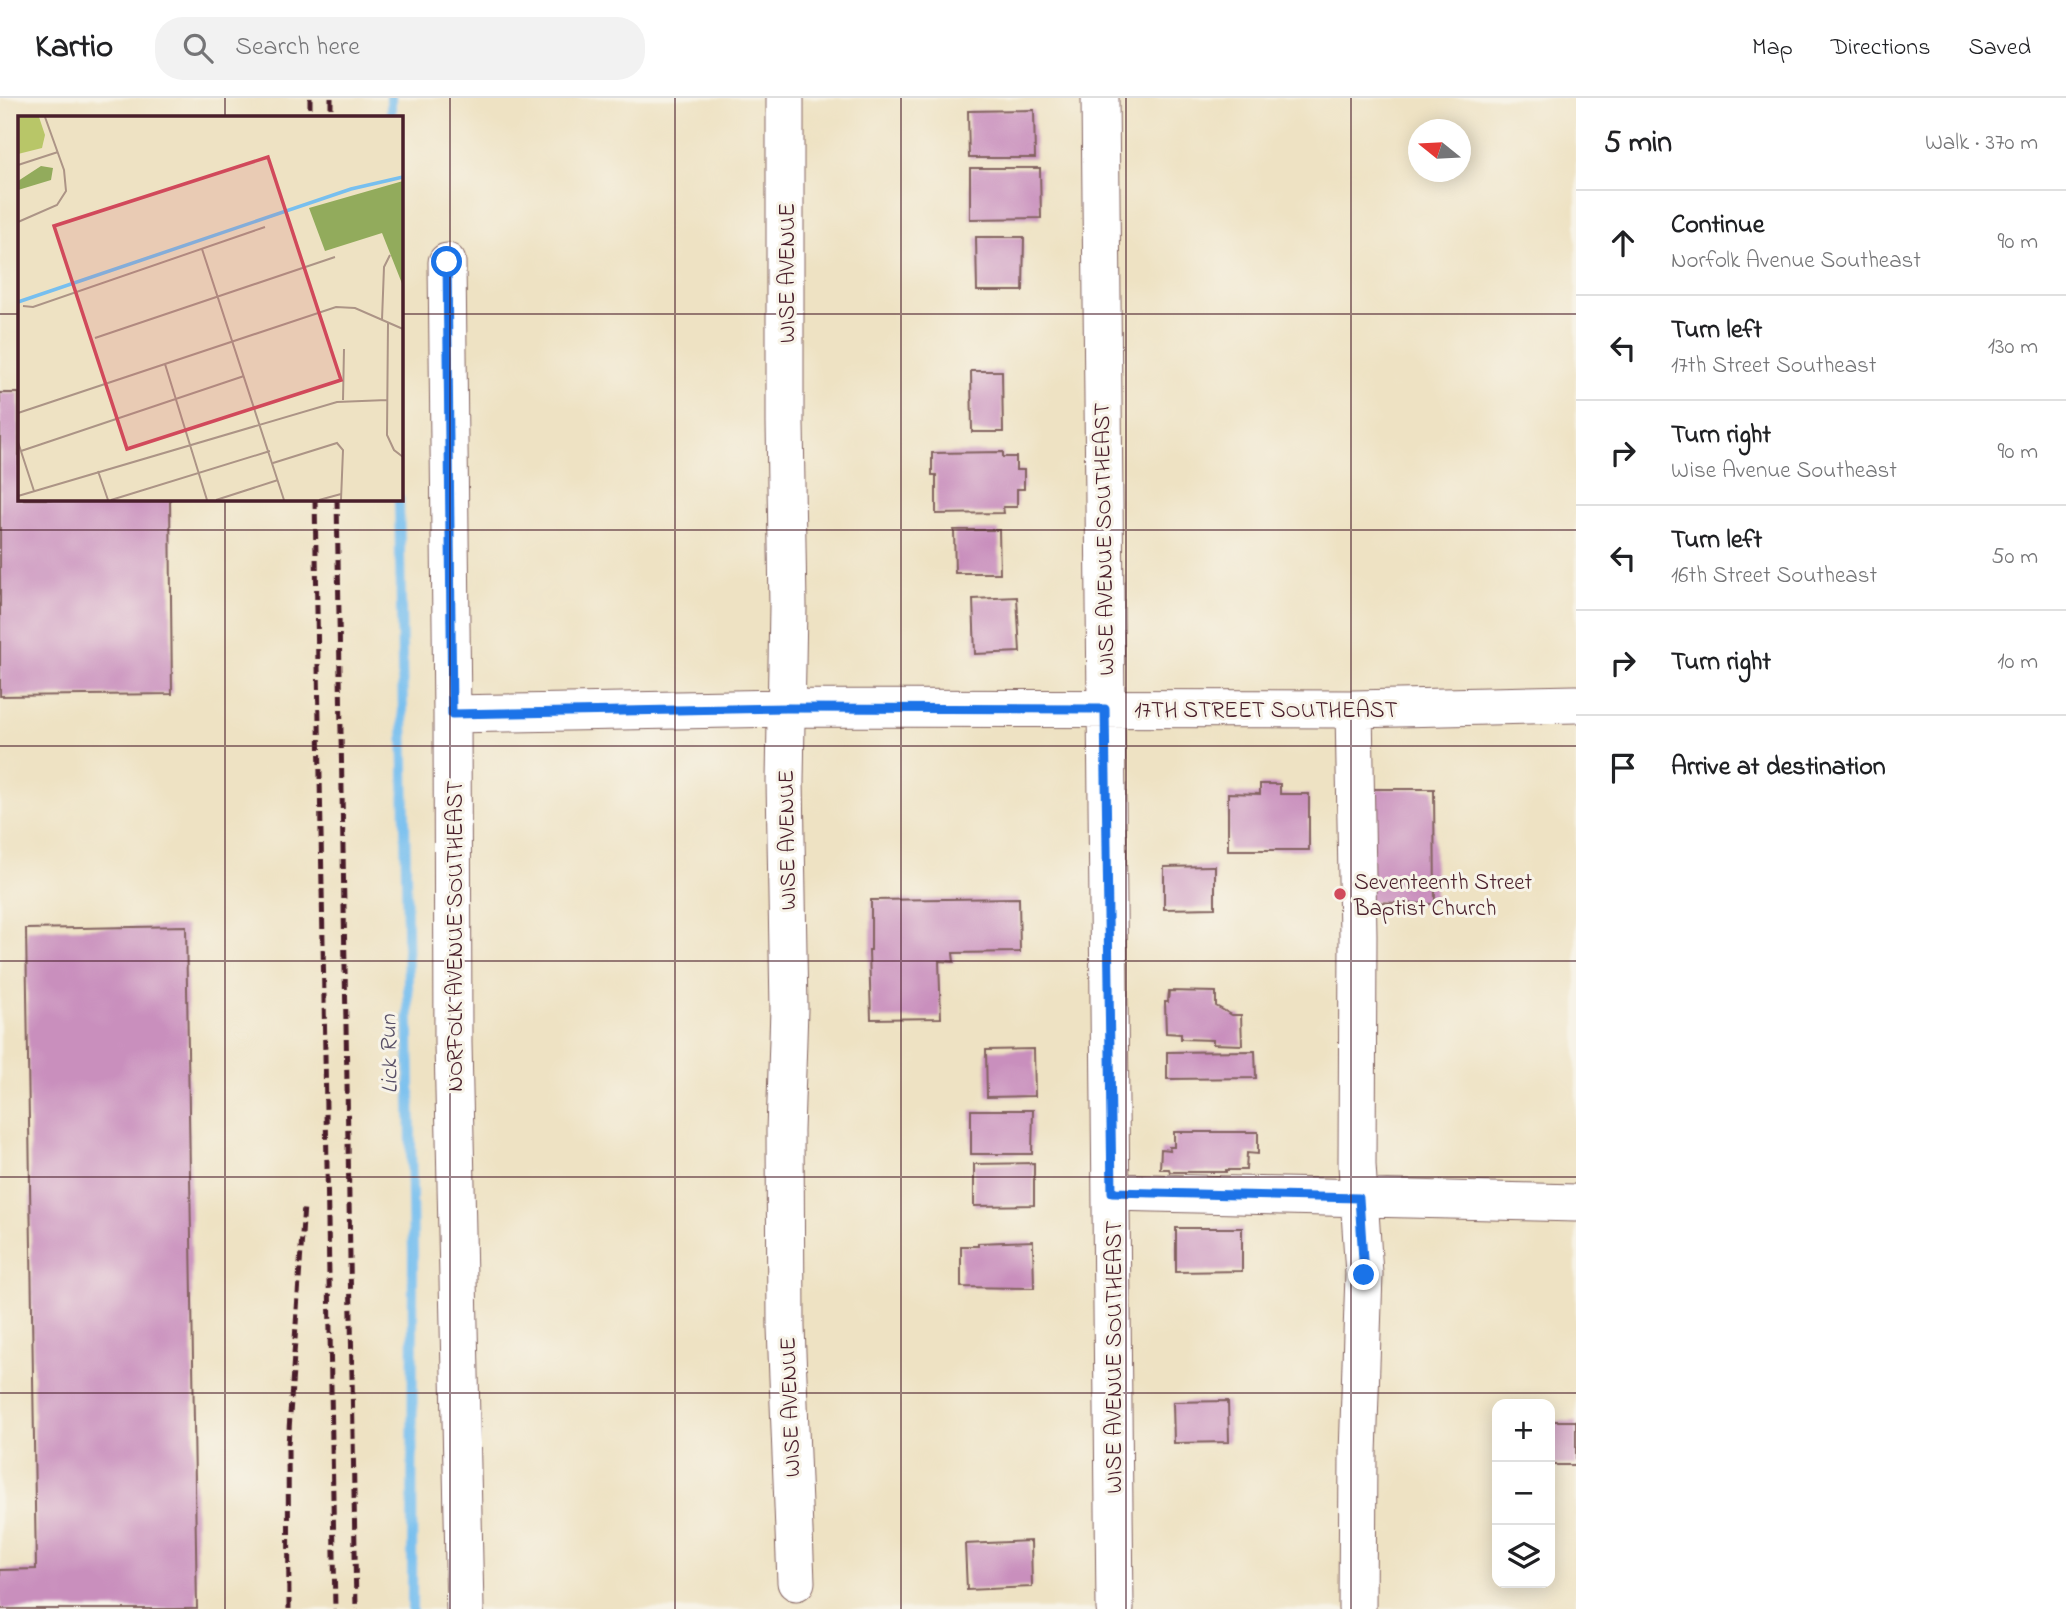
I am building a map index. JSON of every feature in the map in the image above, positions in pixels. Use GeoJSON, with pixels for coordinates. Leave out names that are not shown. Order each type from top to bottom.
{"type":"FeatureCollection","features":[{"type":"Feature","properties":{"kind":"street","name":"WISE AVENUE"},"geometry":{"type":"LineString","coordinates":[[785,98],[788,606],[785,781],[789,1009],[785,1131],[786,1326],[796,1582]]}},
{"type":"Feature","properties":{"kind":"street","name":"WISE AVENUE SOUTHEAST"},"geometry":{"type":"LineString","coordinates":[[1100,98],[1115,1609]]}},
{"type":"Feature","properties":{"kind":"street","name":"NORFOLK AVENUE SOUTHEAST"},"geometry":{"type":"LineString","coordinates":[[447,262],[453,1043],[465,1609]]}},
{"type":"Feature","properties":{"kind":"street","name":"17TH STREET SOUTHEAST"},"geometry":{"type":"LineString","coordinates":[[452,714],[786,708],[1354,709],[1576,705]]}},
{"type":"Feature","properties":{"kind":"street"},"geometry":{"type":"LineString","coordinates":[[1354,709],[1358,935],[1357,1165],[1364,1275],[1358,1454],[1357,1609]]}},
{"type":"Feature","properties":{"kind":"street"},"geometry":{"type":"LineString","coordinates":[[1112,1192],[1576,1203]]}},
{"type":"Feature","properties":{"kind":"building"},"geometry":{"type":"Polygon","coordinates":[[[1034,110],[1035,158],[969,158],[968,111],[1034,110]]]}},
{"type":"Feature","properties":{"kind":"building"},"geometry":{"type":"Polygon","coordinates":[[[970,168],[1040,168],[1041,218],[970,219],[970,168]]]}},
{"type":"Feature","properties":{"kind":"building"},"geometry":{"type":"Polygon","coordinates":[[[976,237],[1024,237],[1023,291],[977,291],[976,237]]]}},
{"type":"Feature","properties":{"kind":"building"},"geometry":{"type":"Polygon","coordinates":[[[971,371],[1002,371],[1003,432],[972,432],[971,371]]]}},
{"type":"Feature","properties":{"kind":"building"},"geometry":{"type":"Polygon","coordinates":[[[0,393],[18,393],[18,500],[170,500],[172,694],[0,696],[0,393]]]}},
{"type":"Feature","properties":{"kind":"building"},"geometry":{"type":"Polygon","coordinates":[[[1003,452],[1003,457],[1016,457],[1016,470],[1024,470],[1024,489],[1017,489],[1017,507],[1003,507],[1004,513],[936,514],[936,475],[932,475],[932,453],[1003,452]]]}},
{"type":"Feature","properties":{"kind":"building"},"geometry":{"type":"Polygon","coordinates":[[[954,530],[999,530],[1000,573],[955,573],[954,530]]]}},
{"type":"Feature","properties":{"kind":"building"},"geometry":{"type":"Polygon","coordinates":[[[1017,597],[1020,652],[975,654],[973,599],[1017,597]]]}},
{"type":"Feature","properties":{"kind":"building"},"geometry":{"type":"Polygon","coordinates":[[[1260,784],[1280,784],[1280,794],[1309,794],[1309,850],[1228,850],[1228,793],[1260,794],[1260,784]]]}},
{"type":"Feature","properties":{"kind":"building"},"geometry":{"type":"Polygon","coordinates":[[[1365,789],[1434,789],[1435,904],[1366,902],[1365,789]]]}},
{"type":"Feature","properties":{"kind":"building"},"geometry":{"type":"Polygon","coordinates":[[[1215,866],[1215,908],[1164,909],[1164,867],[1215,866]]]}},
{"type":"Feature","properties":{"kind":"building"},"geometry":{"type":"Polygon","coordinates":[[[1019,898],[1020,952],[953,953],[954,962],[939,961],[941,1018],[871,1019],[871,900],[1019,898]]]}},
{"type":"Feature","properties":{"kind":"building"},"geometry":{"type":"Polygon","coordinates":[[[186,926],[197,1609],[0,1609],[0,1570],[36,1569],[26,929],[186,926]]]}},
{"type":"Feature","properties":{"kind":"building"},"geometry":{"type":"Polygon","coordinates":[[[1169,991],[1216,992],[1216,1006],[1232,1015],[1241,1015],[1242,1045],[1213,1044],[1213,1040],[1181,1039],[1181,1034],[1166,1033],[1165,1002],[1168,1002],[1169,991]]]}},
{"type":"Feature","properties":{"kind":"building"},"geometry":{"type":"Polygon","coordinates":[[[1034,1049],[1035,1096],[987,1097],[986,1050],[1034,1049]]]}},
{"type":"Feature","properties":{"kind":"building"},"geometry":{"type":"Polygon","coordinates":[[[1255,1051],[1256,1078],[1167,1079],[1167,1052],[1255,1051]]]}},
{"type":"Feature","properties":{"kind":"building"},"geometry":{"type":"Polygon","coordinates":[[[971,1110],[1033,1110],[1032,1154],[971,1154],[971,1110]]]}},
{"type":"Feature","properties":{"kind":"building"},"geometry":{"type":"Polygon","coordinates":[[[1174,1132],[1258,1132],[1258,1154],[1247,1153],[1246,1170],[1170,1172],[1169,1169],[1160,1169],[1161,1149],[1170,1150],[1169,1147],[1174,1147],[1174,1132]]]}},
{"type":"Feature","properties":{"kind":"building"},"geometry":{"type":"Polygon","coordinates":[[[1034,1163],[1034,1205],[974,1206],[974,1164],[1034,1163]]]}},
{"type":"Feature","properties":{"kind":"building"},"geometry":{"type":"Polygon","coordinates":[[[1176,1228],[1242,1228],[1242,1271],[1176,1272],[1176,1228]]]}},
{"type":"Feature","properties":{"kind":"building"},"geometry":{"type":"Polygon","coordinates":[[[1033,1241],[1034,1288],[961,1287],[961,1246],[1033,1241]]]}},
{"type":"Feature","properties":{"kind":"building"},"geometry":{"type":"Polygon","coordinates":[[[1228,1401],[1229,1442],[1174,1443],[1173,1402],[1228,1401]]]}},
{"type":"Feature","properties":{"kind":"building"},"geometry":{"type":"Polygon","coordinates":[[[1555,1421],[1576,1421],[1576,1465],[1555,1465],[1555,1421]]]}},
{"type":"Feature","properties":{"kind":"building"},"geometry":{"type":"Polygon","coordinates":[[[1031,1541],[1032,1587],[967,1590],[965,1544],[1031,1541]]]}},
{"type":"Feature","properties":{"kind":"waterway","name":"Lick Run"},"geometry":{"type":"LineString","coordinates":[[391,98],[391,116]]}},
{"type":"Feature","properties":{"kind":"waterway","name":"Lick Run"},"geometry":{"type":"LineString","coordinates":[[399,500],[413,1252],[412,1609]]}},
{"type":"Feature","properties":{"kind":"railway"},"geometry":{"type":"LineString","coordinates":[[310,98],[310,116]]}},
{"type":"Feature","properties":{"kind":"railway"},"geometry":{"type":"LineString","coordinates":[[331,98],[331,116]]}},
{"type":"Feature","properties":{"kind":"railway"},"geometry":{"type":"LineString","coordinates":[[315,500],[335,1609]]}},
{"type":"Feature","properties":{"kind":"railway"},"geometry":{"type":"LineString","coordinates":[[337,500],[356,1609]]}},
{"type":"Feature","properties":{"kind":"railway"},"geometry":{"type":"LineString","coordinates":[[289,1609],[288,1445],[304,1205]]}},
{"type":"Feature","properties":{"kind":"place","name":"Seventeenth Street Baptist Church"},"geometry":{"type":"Point","coordinates":[1340,894]}},
{"type":"Feature","properties":{"kind":"route"},"geometry":{"type":"LineString","coordinates":[[447,262],[452,714],[786,708],[1105,709],[1112,1192],[1359,1198],[1364,1275]]}}]}
